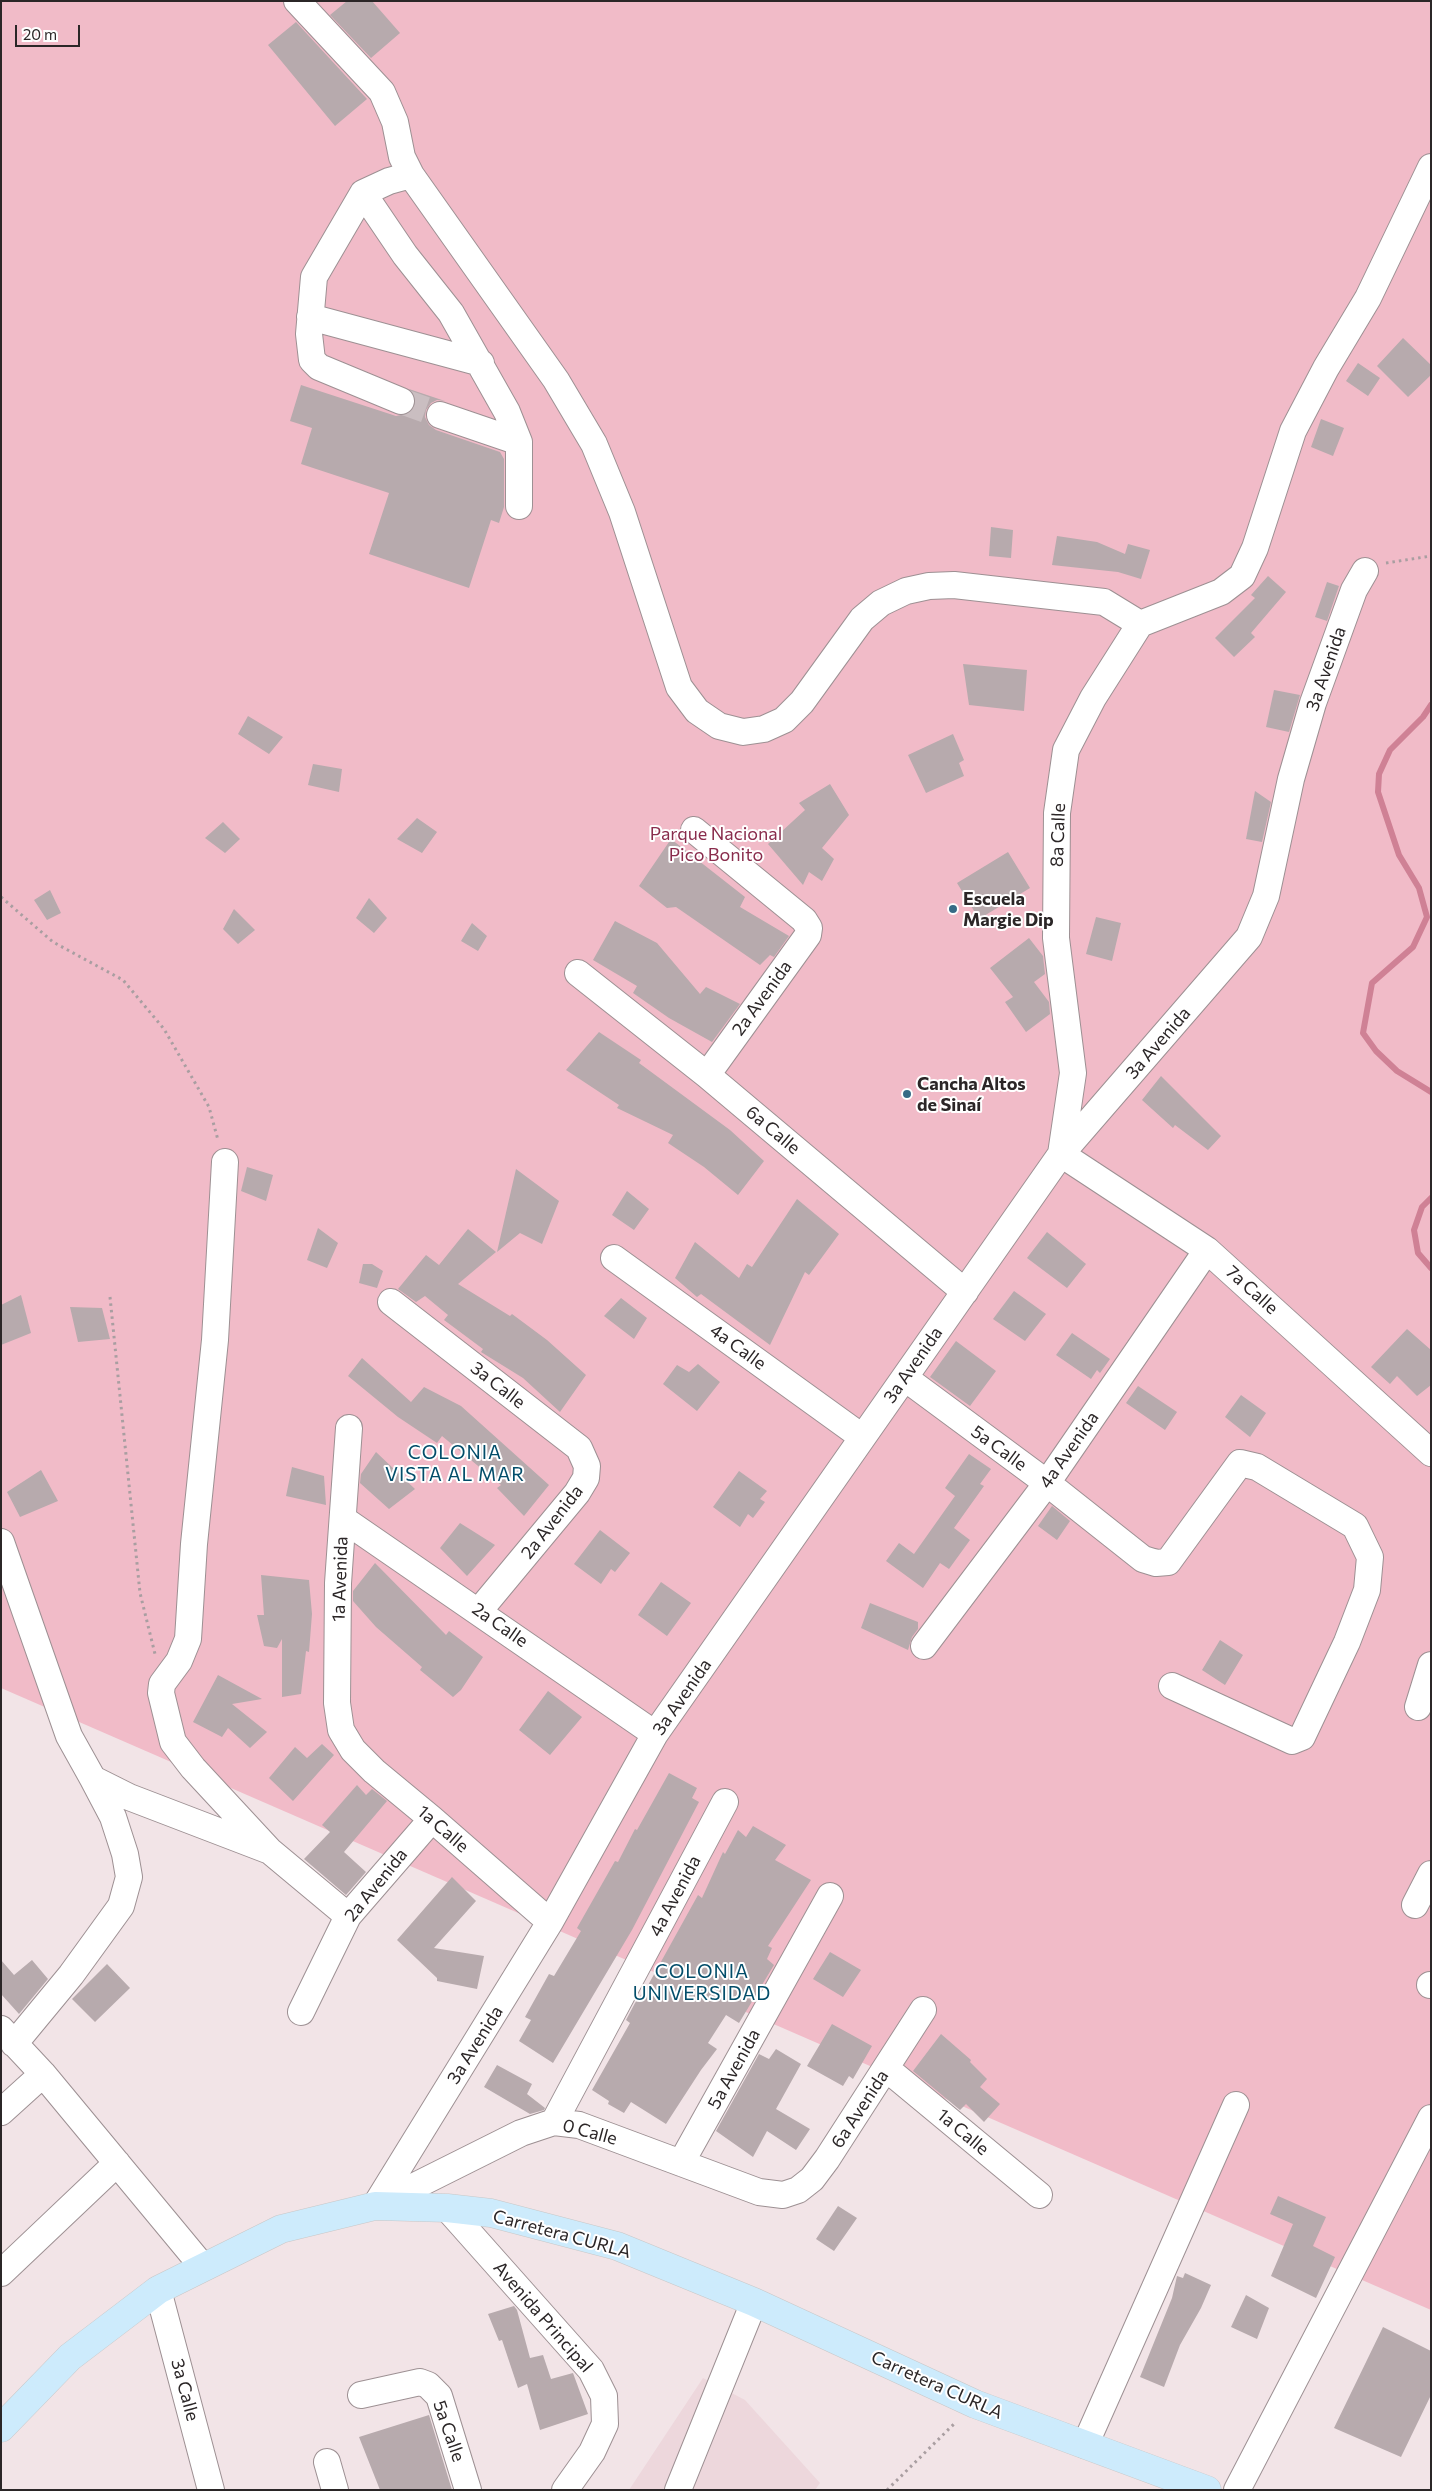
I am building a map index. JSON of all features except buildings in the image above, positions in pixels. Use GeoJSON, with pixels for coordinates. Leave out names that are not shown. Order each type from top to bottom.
{"type":"FeatureCollection","features":[{"type":"Feature","properties":{"kind":"main road","name":"Carretera CURLA"},"geometry":{"type":"LineString","coordinates":[[1,2428],[70,2357],[158,2290],[203,2267],[281,2229],[375,2206],[446,2208],[491,2214],[617,2246],[754,2302],[976,2404],[1207,2490]]}},
{"type":"Feature","properties":{"kind":"street"},"geometry":{"type":"LineString","coordinates":[[297,1],[382,92],[395,122],[402,157],[411,174],[556,380],[594,444],[622,512],[679,687],[697,711],[719,726],[743,732],[764,729],[784,720],[802,702],[862,619],[881,602],[906,590],[928,586],[954,585],[1104,602],[1140,624],[1221,592],[1242,576],[1256,548],[1293,431],[1326,368],[1368,298],[1431,166]]}},
{"type":"Feature","properties":{"kind":"street"},"geometry":{"type":"LineString","coordinates":[[401,401],[319,367],[312,360],[309,334],[314,277],[363,193],[389,181],[411,174]]}},
{"type":"Feature","properties":{"kind":"street"},"geometry":{"type":"LineString","coordinates":[[363,193],[405,255],[451,313],[507,412],[519,442],[519,506]]}},
{"type":"Feature","properties":{"kind":"street"},"geometry":{"type":"LineString","coordinates":[[310,317],[481,363]]}},
{"type":"Feature","properties":{"kind":"street"},"geometry":{"type":"LineString","coordinates":[[440,415],[519,442]]}},
{"type":"Feature","properties":{"kind":"street","name":"3a Avenida"},"geometry":{"type":"LineString","coordinates":[[375,2206],[550,1922],[655,1734],[1061,1154],[1249,937],[1266,896],[1291,779],[1313,703],[1354,590],[1365,571]]}},
{"type":"Feature","properties":{"kind":"street","name":"8a Calle"},"geometry":{"type":"LineString","coordinates":[[1061,1154],[1073,1072],[1056,938],[1057,813],[1066,750],[1092,698],[1140,624]]}},
{"type":"Feature","properties":{"kind":"street","name":"2a Avenida"},"geometry":{"type":"LineString","coordinates":[[694,830],[804,920],[809,928],[808,935],[707,1075]]}},
{"type":"Feature","properties":{"kind":"street","name":"6a Calle"},"geometry":{"type":"LineString","coordinates":[[578,973],[707,1075],[965,1292]]}},
{"type":"Feature","properties":{"kind":"street","name":"7a Calle"},"geometry":{"type":"LineString","coordinates":[[1061,1154],[1207,1250],[1429,1450]]}},
{"type":"Feature","properties":{"kind":"street"},"geometry":{"type":"LineString","coordinates":[[225,1162],[215,1340],[194,1544],[188,1639],[179,1661],[162,1684],[161,1693],[173,1742],[193,1768],[270,1851],[348,1916]]}},
{"type":"Feature","properties":{"kind":"street","name":"4a Avenida"},"geometry":{"type":"LineString","coordinates":[[924,1646],[1047,1482],[1207,1250]]}},
{"type":"Feature","properties":{"kind":"street","name":"4a Calle"},"geometry":{"type":"LineString","coordinates":[[614,1258],[862,1437]]}},
{"type":"Feature","properties":{"kind":"street","name":"3a Calle"},"geometry":{"type":"LineString","coordinates":[[391,1302],[579,1448],[587,1466],[586,1478]]}},
{"type":"Feature","properties":{"kind":"street","name":"5a Calle"},"geometry":{"type":"LineString","coordinates":[[904,1378],[1047,1482],[1143,1559],[1156,1563],[1168,1562],[1240,1463],[1257,1466],[1355,1526],[1370,1557],[1364,1600],[1302,1737],[1292,1741],[1172,1686]]}},
{"type":"Feature","properties":{"kind":"street","name":"1a Avenida"},"geometry":{"type":"LineString","coordinates":[[342,1730],[337,1694],[338,1583],[348,1428]]}},
{"type":"Feature","properties":{"kind":"street","name":"2a Avenida"},"geometry":{"type":"LineString","coordinates":[[479,1611],[578,1492],[586,1478]]}},
{"type":"Feature","properties":{"kind":"street","name":"2a Calle"},"geometry":{"type":"LineString","coordinates":[[343,1519],[655,1734]]}},
{"type":"Feature","properties":{"kind":"street"},"geometry":{"type":"LineString","coordinates":[[1,1542],[69,1736],[113,1817],[124,1854],[128,1876],[121,1906],[71,1975],[8,2037],[43,2074],[203,2267]]}},
{"type":"Feature","properties":{"kind":"street"},"geometry":{"type":"LineString","coordinates":[[1418,1707],[1431,1665]]}},
{"type":"Feature","properties":{"kind":"street","name":"1a Calle"},"geometry":{"type":"LineString","coordinates":[[342,1730],[353,1750],[374,1771],[432,1818],[550,1922]]}},
{"type":"Feature","properties":{"kind":"street"},"geometry":{"type":"LineString","coordinates":[[93,1779],[138,1801],[270,1851]]}},
{"type":"Feature","properties":{"kind":"street","name":"4a Avenida"},"geometry":{"type":"LineString","coordinates":[[554,2122],[725,1802]]}},
{"type":"Feature","properties":{"kind":"street","name":"2a Avenida"},"geometry":{"type":"LineString","coordinates":[[301,2012],[348,1916],[432,1818]]}},
{"type":"Feature","properties":{"kind":"street"},"geometry":{"type":"LineString","coordinates":[[1415,1905],[1431,1874]]}},
{"type":"Feature","properties":{"kind":"street","name":"5a Avenida"},"geometry":{"type":"LineString","coordinates":[[681,2163],[830,1896]]}},
{"type":"Feature","properties":{"kind":"street","name":"6a Avenida"},"geometry":{"type":"LineString","coordinates":[[784,2196],[798,2190],[812,2179],[887,2069],[923,2010]]}},
{"type":"Feature","properties":{"kind":"street","name":"1a Calle"},"geometry":{"type":"LineString","coordinates":[[887,2069],[1039,2195]]}},
{"type":"Feature","properties":{"kind":"street"},"geometry":{"type":"LineString","coordinates":[[1,2112],[43,2074]]}},
{"type":"Feature","properties":{"kind":"street"},"geometry":{"type":"LineString","coordinates":[[1085,2444],[1236,2105]]}},
{"type":"Feature","properties":{"kind":"street"},"geometry":{"type":"LineString","coordinates":[[1237,2490],[1431,2118]]}},
{"type":"Feature","properties":{"kind":"street","name":"0 Calle"},"geometry":{"type":"LineString","coordinates":[[375,2206],[521,2132],[554,2122],[579,2125],[759,2192],[784,2196]]}},
{"type":"Feature","properties":{"kind":"street"},"geometry":{"type":"LineString","coordinates":[[1,2273],[117,2163]]}},
{"type":"Feature","properties":{"kind":"street","name":"Avenida Principal"},"geometry":{"type":"LineString","coordinates":[[446,2208],[591,2370],[604,2396],[605,2424],[592,2452],[566,2490]]}},
{"type":"Feature","properties":{"kind":"street","name":"3a Calle"},"geometry":{"type":"LineString","coordinates":[[158,2290],[211,2490]]}},
{"type":"Feature","properties":{"kind":"street"},"geometry":{"type":"LineString","coordinates":[[678,2490],[754,2302]]}},
{"type":"Feature","properties":{"kind":"street","name":"5a Calle"},"geometry":{"type":"LineString","coordinates":[[361,2395],[420,2382],[428,2384],[439,2396],[468,2490]]}},
{"type":"Feature","properties":{"kind":"street"},"geometry":{"type":"LineString","coordinates":[[327,2462],[335,2490]]}},
{"type":"Feature","properties":{"kind":"path"},"geometry":{"type":"LineString","coordinates":[[1365,571],[1381,564],[1431,556]]}},
{"type":"Feature","properties":{"kind":"path"},"geometry":{"type":"LineString","coordinates":[[1,898],[53,942],[123,980],[158,1022],[209,1107],[225,1162]]}},
{"type":"Feature","properties":{"kind":"path"},"geometry":{"type":"LineString","coordinates":[[110,1297],[140,1593],[162,1684]]}},
{"type":"Feature","properties":{"kind":"path"},"geometry":{"type":"LineString","coordinates":[[887,2490],[976,2404]]}},
{"type":"Feature","properties":{"kind":"shaded area"},"geometry":{"type":"Polygon","coordinates":[[[703,2378],[745,2400],[820,2483],[815,2490],[629,2490],[703,2378]]]}},
{"type":"Feature","properties":{"kind":"green space","name":"Parque Nacional Pico Bonito"},"geometry":{"type":"Polygon","coordinates":[[[1,1],[1431,1],[1431,2310],[1,1688],[1,1]]]}},
{"type":"Feature","properties":{"kind":"waterway"},"geometry":{"type":"LineString","coordinates":[[1431,705],[1423,717],[1390,750],[1379,774],[1378,792],[1399,855],[1419,888],[1427,917],[1413,947],[1372,983],[1363,1033],[1376,1051],[1397,1071],[1431,1092]]}},
{"type":"Feature","properties":{"kind":"waterway"},"geometry":{"type":"LineString","coordinates":[[1431,1198],[1422,1207],[1414,1230],[1418,1253],[1431,1268]]}},
{"type":"Feature","properties":{"kind":"tunnel"},"geometry":{"type":"LineString","coordinates":[[401,401],[440,415]]}},
{"type":"Feature","properties":{"kind":"place","name":"Escuela Margie Dip"},"geometry":{"type":"Point","coordinates":[953,909]}},
{"type":"Feature","properties":{"kind":"place","name":"Cancha Altos de Sinaí"},"geometry":{"type":"Point","coordinates":[907,1094]}},
{"type":"Feature","properties":{"kind":"district","name":"COLONIA VISTA AL MAR"},"geometry":{"type":"Point","coordinates":[455,1464]}},
{"type":"Feature","properties":{"kind":"district","name":"COLONIA UNIVERSIDAD"},"geometry":{"type":"Point","coordinates":[702,1983]}}]}
